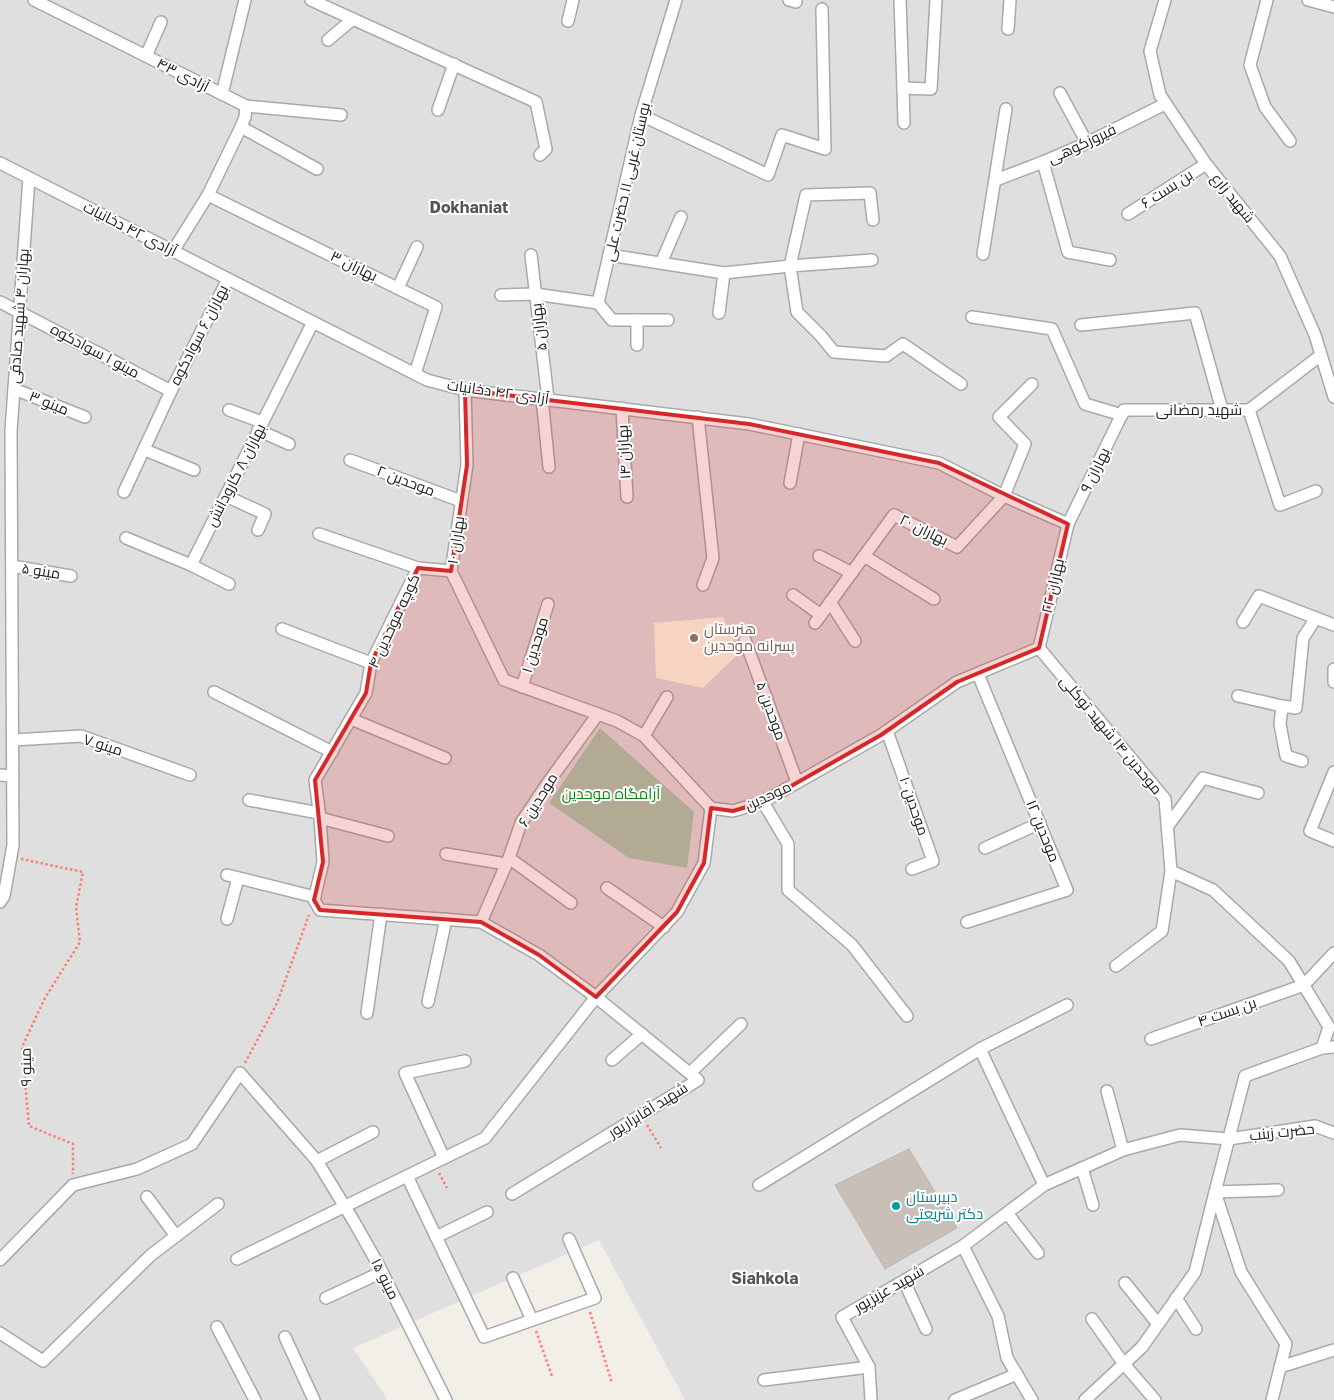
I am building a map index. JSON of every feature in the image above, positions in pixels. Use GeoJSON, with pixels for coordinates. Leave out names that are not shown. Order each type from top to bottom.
{"type":"FeatureCollection","features":[{"type":"Feature","properties":{"kind":"street","name":"آزادی ۴۳"},"geometry":{"type":"LineString","coordinates":[[34,0],[246,106]]}},
{"type":"Feature","properties":{"kind":"street"},"geometry":{"type":"LineString","coordinates":[[222,94],[245,0]]}},
{"type":"Feature","properties":{"kind":"street"},"geometry":{"type":"LineString","coordinates":[[311,0],[536,102],[546,149],[540,155]]}},
{"type":"Feature","properties":{"kind":"street"},"geometry":{"type":"LineString","coordinates":[[568,21],[573,0]]}},
{"type":"Feature","properties":{"kind":"street","name":"بوستان غربی ۱۱ حضرت علی"},"geometry":{"type":"LineString","coordinates":[[598,303],[641,115],[676,0]]}},
{"type":"Feature","properties":{"kind":"street"},"geometry":{"type":"LineString","coordinates":[[900,0],[904,123]]}},
{"type":"Feature","properties":{"kind":"street"},"geometry":{"type":"LineString","coordinates":[[903,88],[932,89],[936,0]]}},
{"type":"Feature","properties":{"kind":"street"},"geometry":{"type":"LineString","coordinates":[[1008,29],[1010,0]]}},
{"type":"Feature","properties":{"kind":"street","name":"شهید زارع"},"geometry":{"type":"LineString","coordinates":[[1165,0],[1150,51],[1160,95],[1206,164],[1280,256],[1315,334],[1334,397]]}},
{"type":"Feature","properties":{"kind":"street"},"geometry":{"type":"LineString","coordinates":[[1267,0],[1250,65],[1265,107],[1290,141]]}},
{"type":"Feature","properties":{"kind":"street"},"geometry":{"type":"LineString","coordinates":[[1308,0],[1328,4]]}},
{"type":"Feature","properties":{"kind":"street"},"geometry":{"type":"LineString","coordinates":[[641,115],[768,174],[782,135],[825,149],[822,9]]}},
{"type":"Feature","properties":{"kind":"street"},"geometry":{"type":"LineString","coordinates":[[328,40],[353,19]]}},
{"type":"Feature","properties":{"kind":"street"},"geometry":{"type":"LineString","coordinates":[[146,56],[161,22]]}},
{"type":"Feature","properties":{"kind":"street"},"geometry":{"type":"LineString","coordinates":[[438,110],[454,64]]}},
{"type":"Feature","properties":{"kind":"street"},"geometry":{"type":"LineString","coordinates":[[1060,92],[1087,143]]}},
{"type":"Feature","properties":{"kind":"street","name":"فیروزکوهی"},"geometry":{"type":"LineString","coordinates":[[996,180],[1087,143],[1165,104]]}},
{"type":"Feature","properties":{"kind":"street"},"geometry":{"type":"LineString","coordinates":[[173,251],[208,195],[241,127],[245,117],[246,106],[341,115]]}},
{"type":"Feature","properties":{"kind":"street"},"geometry":{"type":"LineString","coordinates":[[983,254],[1006,108]]}},
{"type":"Feature","properties":{"kind":"street"},"geometry":{"type":"LineString","coordinates":[[241,127],[317,170]]}},
{"type":"Feature","properties":{"kind":"street"},"geometry":{"type":"LineString","coordinates":[[1043,162],[1068,252],[1110,260]]}},
{"type":"Feature","properties":{"kind":"street","name":"آزادی ۴۲ دخانیات"},"geometry":{"type":"LineString","coordinates":[[0,163],[428,380],[465,390],[545,398],[749,424],[939,463],[1004,496],[1068,524]]}},
{"type":"Feature","properties":{"kind":"street","name":"بن بست ۶"},"geometry":{"type":"LineString","coordinates":[[1128,214],[1206,164]]}},
{"type":"Feature","properties":{"kind":"street","name":"بهاران ۴ شهید صادقی"},"geometry":{"type":"LineString","coordinates":[[0,902],[4,896],[4,871],[14,846],[12,566],[6,547],[6,432],[14,389],[29,178]]}},
{"type":"Feature","properties":{"kind":"street"},"geometry":{"type":"LineString","coordinates":[[873,220],[870,192],[806,194],[790,266],[796,312],[821,336],[834,352],[886,356],[903,344],[961,384]]}},
{"type":"Feature","properties":{"kind":"street","name":"بهاران ۳"},"geometry":{"type":"LineString","coordinates":[[208,195],[436,307],[415,374]]}},
{"type":"Feature","properties":{"kind":"street"},"geometry":{"type":"LineString","coordinates":[[661,263],[680,217]]}},
{"type":"Feature","properties":{"kind":"street"},"geometry":{"type":"LineString","coordinates":[[398,288],[418,247]]}},
{"type":"Feature","properties":{"kind":"street","name":"بهاران ۵"},"geometry":{"type":"LineString","coordinates":[[531,255],[545,398],[549,467]]}},
{"type":"Feature","properties":{"kind":"street"},"geometry":{"type":"LineString","coordinates":[[609,255],[724,272],[872,260]]}},
{"type":"Feature","properties":{"kind":"street"},"geometry":{"type":"LineString","coordinates":[[719,314],[724,272]]}},
{"type":"Feature","properties":{"kind":"street","name":"بهاران ۶ سوادکوه"},"geometry":{"type":"LineString","coordinates":[[124,492],[171,391],[228,279]]}},
{"type":"Feature","properties":{"kind":"street"},"geometry":{"type":"LineString","coordinates":[[501,295],[535,294],[598,303],[612,320],[668,320]]}},
{"type":"Feature","properties":{"kind":"street","name":"مینو ۱ سوادکوه"},"geometry":{"type":"LineString","coordinates":[[0,302],[171,391]]}},
{"type":"Feature","properties":{"kind":"street"},"geometry":{"type":"LineString","coordinates":[[1080,325],[1195,314],[1222,410]]}},
{"type":"Feature","properties":{"kind":"street"},"geometry":{"type":"LineString","coordinates":[[972,317],[1052,329],[1085,404],[1122,416]]}},
{"type":"Feature","properties":{"kind":"street"},"geometry":{"type":"LineString","coordinates":[[637,320],[637,345]]}},
{"type":"Feature","properties":{"kind":"street","name":"بهاران ۸ کارودانش"},"geometry":{"type":"LineString","coordinates":[[191,564],[312,322]]}},
{"type":"Feature","properties":{"kind":"street","name":"شهید رمضانی"},"geometry":{"type":"LineString","coordinates":[[1122,416],[1124,410],[1249,410],[1321,355]]}},
{"type":"Feature","properties":{"kind":"street"},"geometry":{"type":"LineString","coordinates":[[1004,496],[1025,444],[999,417],[1032,384]]}},
{"type":"Feature","properties":{"kind":"street","name":"مینو ۳"},"geometry":{"type":"LineString","coordinates":[[14,389],[85,417]]}},
{"type":"Feature","properties":{"kind":"street","name":"بهاران ۱۰"},"geometry":{"type":"LineString","coordinates":[[465,390],[467,465],[451,571],[504,680],[522,686]]}},
{"type":"Feature","properties":{"kind":"street","name":"بهاران ۱۴"},"geometry":{"type":"LineString","coordinates":[[622,408],[626,497]]}},
{"type":"Feature","properties":{"kind":"street"},"geometry":{"type":"LineString","coordinates":[[229,410],[289,444]]}},
{"type":"Feature","properties":{"kind":"street"},"geometry":{"type":"LineString","coordinates":[[1249,410],[1280,505],[1316,491]]}},
{"type":"Feature","properties":{"kind":"street","name":"بهاران ۹"},"geometry":{"type":"LineString","coordinates":[[1068,524],[1122,416]]}},
{"type":"Feature","properties":{"kind":"street"},"geometry":{"type":"LineString","coordinates":[[698,417],[712,558],[703,585]]}},
{"type":"Feature","properties":{"kind":"street"},"geometry":{"type":"LineString","coordinates":[[0,426],[6,432]]}},
{"type":"Feature","properties":{"kind":"street"},"geometry":{"type":"LineString","coordinates":[[790,483],[799,434]]}},
{"type":"Feature","properties":{"kind":"street"},"geometry":{"type":"LineString","coordinates":[[145,450],[194,470]]}},
{"type":"Feature","properties":{"kind":"street","name":"موحدین ۲"},"geometry":{"type":"LineString","coordinates":[[350,460],[461,501]]}},
{"type":"Feature","properties":{"kind":"street"},"geometry":{"type":"LineString","coordinates":[[226,496],[265,514],[258,530]]}},
{"type":"Feature","properties":{"kind":"street","name":"بهاران ۲۰"},"geometry":{"type":"LineString","coordinates":[[793,595],[818,619],[894,516],[957,547],[1004,496]]}},
{"type":"Feature","properties":{"kind":"street","name":"بهاران ۲۲"},"geometry":{"type":"LineString","coordinates":[[1039,648],[1068,524]]}},
{"type":"Feature","properties":{"kind":"street"},"geometry":{"type":"LineString","coordinates":[[319,534],[418,568]]}},
{"type":"Feature","properties":{"kind":"street"},"geometry":{"type":"LineString","coordinates":[[126,538],[191,564],[229,584]]}},
{"type":"Feature","properties":{"kind":"street"},"geometry":{"type":"LineString","coordinates":[[819,556],[852,573]]}},
{"type":"Feature","properties":{"kind":"street"},"geometry":{"type":"LineString","coordinates":[[864,556],[934,599]]}},
{"type":"Feature","properties":{"kind":"street","name":"مینو ۵"},"geometry":{"type":"LineString","coordinates":[[12,566],[71,576]]}},
{"type":"Feature","properties":{"kind":"street","name":"کوچه موحدین ۴"},"geometry":{"type":"LineString","coordinates":[[315,898],[323,862],[315,780],[366,693],[371,663],[418,568],[451,571]]}},
{"type":"Feature","properties":{"kind":"street"},"geometry":{"type":"LineString","coordinates":[[1243,622],[1259,596],[1334,625]]}},
{"type":"Feature","properties":{"kind":"street"},"geometry":{"type":"LineString","coordinates":[[830,602],[855,641]]}},
{"type":"Feature","properties":{"kind":"street","name":"موحدین ۱"},"geometry":{"type":"LineString","coordinates":[[522,686],[548,604]]}},
{"type":"Feature","properties":{"kind":"street"},"geometry":{"type":"LineString","coordinates":[[1238,696],[1296,708],[1303,638],[1316,618]]}},
{"type":"Feature","properties":{"kind":"street"},"geometry":{"type":"LineString","coordinates":[[282,629],[371,663]]}},
{"type":"Feature","properties":{"kind":"street","name":"موحدین ۵"},"geometry":{"type":"LineString","coordinates":[[745,640],[797,782]]}},
{"type":"Feature","properties":{"kind":"street","name":"موحدین"},"geometry":{"type":"LineString","coordinates":[[712,808],[733,811],[763,802],[887,731],[957,682],[1039,648]]}},
{"type":"Feature","properties":{"kind":"street","name":"موحدین ۱۴ شهید توکلی"},"geometry":{"type":"LineString","coordinates":[[1039,648],[1164,799],[1172,871],[1162,931],[1116,966]]}},
{"type":"Feature","properties":{"kind":"street"},"geometry":{"type":"LineString","coordinates":[[1334,669],[1334,682]]}},
{"type":"Feature","properties":{"kind":"street","name":"موحدین ۱۲"},"geometry":{"type":"LineString","coordinates":[[967,922],[1067,890],[978,674]]}},
{"type":"Feature","properties":{"kind":"street"},"geometry":{"type":"LineString","coordinates":[[237,1258],[485,1138],[596,997],[677,912],[704,863],[712,808],[644,736],[617,721],[522,686]]}},
{"type":"Feature","properties":{"kind":"street"},"geometry":{"type":"LineString","coordinates":[[214,692],[332,752]]}},
{"type":"Feature","properties":{"kind":"street"},"geometry":{"type":"LineString","coordinates":[[644,736],[666,697]]}},
{"type":"Feature","properties":{"kind":"street"},"geometry":{"type":"LineString","coordinates":[[1282,706],[1280,724],[1286,756],[1302,761]]}},
{"type":"Feature","properties":{"kind":"street","name":"موحدین ۶"},"geometry":{"type":"LineString","coordinates":[[481,922],[508,861],[521,823],[598,714]]}},
{"type":"Feature","properties":{"kind":"street"},"geometry":{"type":"LineString","coordinates":[[351,719],[445,758]]}},
{"type":"Feature","properties":{"kind":"street","name":"موحدین ۱۰"},"geometry":{"type":"LineString","coordinates":[[887,731],[933,861],[912,869]]}},
{"type":"Feature","properties":{"kind":"street","name":"مینو ۷"},"geometry":{"type":"LineString","coordinates":[[13,740],[81,736],[190,775]]}},
{"type":"Feature","properties":{"kind":"street"},"geometry":{"type":"LineString","coordinates":[[1334,772],[1310,831],[1334,841]]}},
{"type":"Feature","properties":{"kind":"street"},"geometry":{"type":"LineString","coordinates":[[0,775],[13,776]]}},
{"type":"Feature","properties":{"kind":"street"},"geometry":{"type":"LineString","coordinates":[[1167,827],[1203,778],[1258,793]]}},
{"type":"Feature","properties":{"kind":"street"},"geometry":{"type":"LineString","coordinates":[[249,800],[320,816],[388,836]]}},
{"type":"Feature","properties":{"kind":"street"},"geometry":{"type":"LineString","coordinates":[[763,802],[788,844],[788,890],[852,945],[907,1016]]}},
{"type":"Feature","properties":{"kind":"street"},"geometry":{"type":"LineString","coordinates":[[985,848],[1040,823]]}},
{"type":"Feature","properties":{"kind":"street"},"geometry":{"type":"LineString","coordinates":[[446,854],[508,861],[571,903]]}},
{"type":"Feature","properties":{"kind":"street"},"geometry":{"type":"LineString","coordinates":[[1172,871],[1213,890],[1289,961],[1329,1027],[1322,1048]]}},
{"type":"Feature","properties":{"kind":"street"},"geometry":{"type":"LineString","coordinates":[[227,875],[315,898],[320,910],[481,922]]}},
{"type":"Feature","properties":{"kind":"street"},"geometry":{"type":"LineString","coordinates":[[227,919],[238,878]]}},
{"type":"Feature","properties":{"kind":"street"},"geometry":{"type":"LineString","coordinates":[[607,888],[664,927]]}},
{"type":"Feature","properties":{"kind":"street"},"geometry":{"type":"LineString","coordinates":[[366,1013],[382,914]]}},
{"type":"Feature","properties":{"kind":"street"},"geometry":{"type":"LineString","coordinates":[[428,1002],[446,919]]}},
{"type":"Feature","properties":{"kind":"street","name":"شهید آقابرارپور"},"geometry":{"type":"LineString","coordinates":[[481,922],[539,955],[596,997],[698,1080],[512,1194]]}},
{"type":"Feature","properties":{"kind":"street"},"geometry":{"type":"LineString","coordinates":[[1304,985],[1334,953]]}},
{"type":"Feature","properties":{"kind":"street","name":"بن بست ۴"},"geometry":{"type":"LineString","coordinates":[[1151,1039],[1304,985]]}},
{"type":"Feature","properties":{"kind":"street"},"geometry":{"type":"LineString","coordinates":[[759,1185],[980,1050],[1067,1006]]}},
{"type":"Feature","properties":{"kind":"street"},"geometry":{"type":"LineString","coordinates":[[690,1073],[741,1024]]}},
{"type":"Feature","properties":{"kind":"street"},"geometry":{"type":"LineString","coordinates":[[612,1060],[642,1034]]}},
{"type":"Feature","properties":{"kind":"street"},"geometry":{"type":"LineString","coordinates":[[1085,1400],[1142,1347],[1195,1272],[1245,1076],[1322,1048],[1334,1047]]}},
{"type":"Feature","properties":{"kind":"street"},"geometry":{"type":"LineString","coordinates":[[980,1050],[1044,1185]]}},
{"type":"Feature","properties":{"kind":"street"},"geometry":{"type":"LineString","coordinates":[[438,1161],[405,1073],[466,1061]]}},
{"type":"Feature","properties":{"kind":"street"},"geometry":{"type":"LineString","coordinates":[[0,1260],[73,1185],[137,1169],[192,1144],[240,1073]]}},
{"type":"Feature","properties":{"kind":"street","name":"مینو ۱۵"},"geometry":{"type":"LineString","coordinates":[[240,1073],[317,1161],[382,1272],[446,1400]]}},
{"type":"Feature","properties":{"kind":"street"},"geometry":{"type":"LineString","coordinates":[[1107,1091],[1123,1150]]}},
{"type":"Feature","properties":{"kind":"street","name":"حضرت زینب"},"geometry":{"type":"LineString","coordinates":[[1082,1168],[1123,1150],[1180,1135],[1229,1138],[1316,1126],[1334,1133]]}},
{"type":"Feature","properties":{"kind":"street"},"geometry":{"type":"LineString","coordinates":[[317,1161],[373,1132]]}},
{"type":"Feature","properties":{"kind":"street"},"geometry":{"type":"LineString","coordinates":[[1082,1168],[1093,1205]]}},
{"type":"Feature","properties":{"kind":"street","name":"شهید عزیزپور"},"geometry":{"type":"LineString","coordinates":[[871,1400],[869,1367],[842,1317],[963,1246],[1044,1185],[1082,1168]]}},
{"type":"Feature","properties":{"kind":"street"},"geometry":{"type":"LineString","coordinates":[[407,1176],[484,1337],[595,1298],[569,1239]]}},
{"type":"Feature","properties":{"kind":"street"},"geometry":{"type":"LineString","coordinates":[[1215,1192],[1278,1190]]}},
{"type":"Feature","properties":{"kind":"street"},"geometry":{"type":"LineString","coordinates":[[1215,1192],[1241,1272],[1286,1344],[1272,1400]]}},
{"type":"Feature","properties":{"kind":"street"},"geometry":{"type":"LineString","coordinates":[[147,1197],[176,1236]]}},
{"type":"Feature","properties":{"kind":"street"},"geometry":{"type":"LineString","coordinates":[[0,1333],[43,1361],[151,1255],[218,1204]]}},
{"type":"Feature","properties":{"kind":"street"},"geometry":{"type":"LineString","coordinates":[[436,1237],[487,1212]]}},
{"type":"Feature","properties":{"kind":"street"},"geometry":{"type":"LineString","coordinates":[[1007,1213],[1038,1253]]}},
{"type":"Feature","properties":{"kind":"street"},"geometry":{"type":"LineString","coordinates":[[963,1246],[998,1316],[1007,1358],[1032,1400]]}},
{"type":"Feature","properties":{"kind":"street"},"geometry":{"type":"LineString","coordinates":[[326,1298],[382,1272]]}},
{"type":"Feature","properties":{"kind":"street"},"geometry":{"type":"LineString","coordinates":[[513,1278],[532,1320]]}},
{"type":"Feature","properties":{"kind":"street"},"geometry":{"type":"LineString","coordinates":[[904,1281],[926,1329]]}},
{"type":"Feature","properties":{"kind":"street"},"geometry":{"type":"LineString","coordinates":[[1125,1283],[1158,1324]]}},
{"type":"Feature","properties":{"kind":"street"},"geometry":{"type":"LineString","coordinates":[[1176,1298],[1196,1329]]}},
{"type":"Feature","properties":{"kind":"street"},"geometry":{"type":"LineString","coordinates":[[1092,1319],[1124,1364],[1155,1400]]}},
{"type":"Feature","properties":{"kind":"street"},"geometry":{"type":"LineString","coordinates":[[217,1327],[255,1400]]}},
{"type":"Feature","properties":{"kind":"street"},"geometry":{"type":"LineString","coordinates":[[285,1338],[314,1400]]}},
{"type":"Feature","properties":{"kind":"street"},"geometry":{"type":"LineString","coordinates":[[1280,1367],[1334,1350]]}},
{"type":"Feature","properties":{"kind":"street"},"geometry":{"type":"LineString","coordinates":[[764,1380],[869,1367]]}},
{"type":"Feature","properties":{"kind":"street"},"geometry":{"type":"LineString","coordinates":[[954,1400],[1017,1374]]}},
{"type":"Feature","properties":{"kind":"path","name":"مینو ۹"},"geometry":{"type":"LineString","coordinates":[[11,857],[82,872],[76,907],[80,942],[45,998],[22,1047],[28,1126],[73,1144],[73,1185]]}},
{"type":"Feature","properties":{"kind":"path"},"geometry":{"type":"LineString","coordinates":[[240,1073],[277,1003],[315,898]]}},
{"type":"Feature","properties":{"kind":"path"},"geometry":{"type":"LineString","coordinates":[[641,1115],[661,1148]]}},
{"type":"Feature","properties":{"kind":"path"},"geometry":{"type":"LineString","coordinates":[[438,1161],[447,1188]]}},
{"type":"Feature","properties":{"kind":"path"},"geometry":{"type":"LineString","coordinates":[[586,1301],[612,1382]]}},
{"type":"Feature","properties":{"kind":"path"},"geometry":{"type":"LineString","coordinates":[[532,1320],[552,1376]]}},
{"type":"Feature","properties":{"kind":"highlighted area"},"geometry":{"type":"Polygon","coordinates":[[[465,390],[749,424],[939,463],[1068,524],[1039,648],[957,682],[881,735],[763,802],[733,811],[711,808],[704,863],[677,912],[596,997],[539,955],[481,922],[320,910],[314,900],[323,862],[315,780],[366,693],[371,663],[418,568],[451,571],[467,465],[465,390]]]}},
{"type":"Feature","properties":{"kind":"shaded area"},"geometry":{"type":"Polygon","coordinates":[[[0,0],[1334,0],[1334,1400],[685,1400],[599,1240],[353,1348],[388,1400],[0,1400],[0,0]]]}},
{"type":"Feature","properties":{"kind":"shaded area","name":"هنرستان پسرانه موحدین"},"geometry":{"type":"Polygon","coordinates":[[[723,617],[739,653],[703,688],[656,678],[654,623],[723,617]]]}},
{"type":"Feature","properties":{"kind":"green space","name":"آرامگاه موحدین"},"geometry":{"type":"Polygon","coordinates":[[[600,728],[694,812],[687,868],[629,858],[549,803],[600,728]]]}},
{"type":"Feature","properties":{"kind":"building","name":"دبیرستان دکتر شریعتی"},"geometry":{"type":"Polygon","coordinates":[[[909,1149],[957,1228],[885,1269],[835,1185],[909,1149]]]}},
{"type":"Feature","properties":{"kind":"place","name":"هنرستان پسرانه موحدین"},"geometry":{"type":"Point","coordinates":[694,638]}},
{"type":"Feature","properties":{"kind":"place","name":"دبیرستان دکتر شریعتی"},"geometry":{"type":"Point","coordinates":[896,1206]}},
{"type":"Feature","properties":{"kind":"district","name":"Dokhaniat"},"geometry":{"type":"Point","coordinates":[469,207]}},
{"type":"Feature","properties":{"kind":"district","name":"Siahkola"},"geometry":{"type":"Point","coordinates":[765,1278]}}]}
